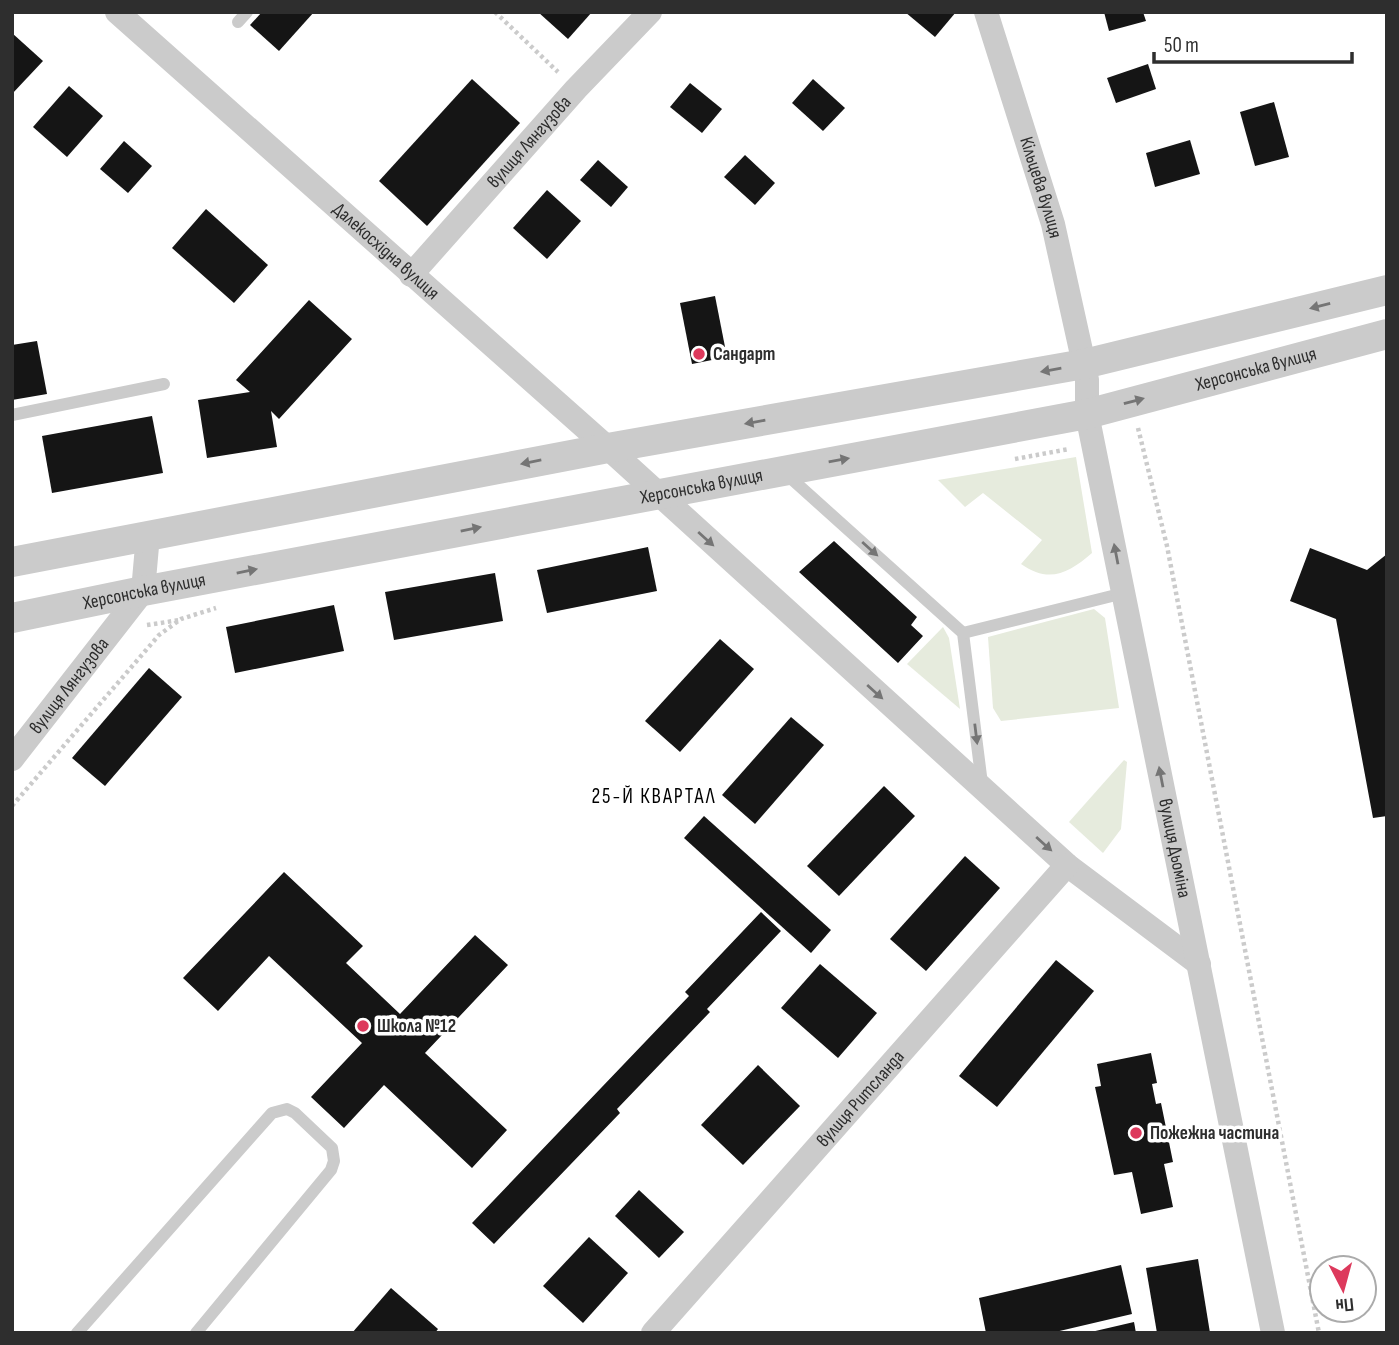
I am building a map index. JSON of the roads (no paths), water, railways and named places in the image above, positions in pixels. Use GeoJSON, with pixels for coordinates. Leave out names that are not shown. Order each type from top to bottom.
{"type":"FeatureCollection","features":[{"type":"Feature","properties":{"kind":"street","name":"Далекосхідна вулиця"},"geometry":{"type":"LineString","coordinates":[[117,12],[608,448],[1067,865],[1199,964]]}},
{"type":"Feature","properties":{"kind":"street","name":"вулиця Лянгузова"},"geometry":{"type":"LineString","coordinates":[[411,275],[576,89],[650,12]]}},
{"type":"Feature","properties":{"kind":"street","name":"Кільцева вулиця"},"geometry":{"type":"LineString","coordinates":[[986,12],[1053,225],[1084,364]]}},
{"type":"Feature","properties":{"kind":"street"},"geometry":{"type":"LineString","coordinates":[[12,562],[608,448],[1084,364],[1387,290]]}},
{"type":"Feature","properties":{"kind":"street","name":"Херсонська вулиця"},"geometry":{"type":"LineString","coordinates":[[12,618],[143,591],[1087,414],[1387,334]]}},
{"type":"Feature","properties":{"kind":"street","name":"вулиця Дьоміна"},"geometry":{"type":"LineString","coordinates":[[1084,364],[1087,414],[1273,1333]]}},
{"type":"Feature","properties":{"kind":"street"},"geometry":{"type":"LineString","coordinates":[[143,591],[148,535]]}},
{"type":"Feature","properties":{"kind":"street","name":"вулиця Лянгузова"},"geometry":{"type":"LineString","coordinates":[[12,759],[143,591]]}},
{"type":"Feature","properties":{"kind":"street","name":"вулиця Ритсланда"},"geometry":{"type":"LineString","coordinates":[[653,1333],[1067,865]]}},
{"type":"Feature","properties":{"kind":"lane"},"geometry":{"type":"LineString","coordinates":[[12,415],[164,384]]}},
{"type":"Feature","properties":{"kind":"lane"},"geometry":{"type":"LineString","coordinates":[[783,470],[963,633],[983,789]]}},
{"type":"Feature","properties":{"kind":"lane"},"geometry":{"type":"LineString","coordinates":[[963,633],[1124,593]]}},
{"type":"Feature","properties":{"kind":"lane"},"geometry":{"type":"LineString","coordinates":[[77,1333],[272,1113],[287,1109],[295,1113],[332,1148],[334,1161],[331,1170],[196,1333]]}},
{"type":"Feature","properties":{"kind":"place","name":"Сандарт"},"geometry":{"type":"Point","coordinates":[699,354]}},
{"type":"Feature","properties":{"kind":"place","name":"Школа №12"},"geometry":{"type":"Point","coordinates":[363,1026]}},
{"type":"Feature","properties":{"kind":"place","name":"Пожежна частина"},"geometry":{"type":"Point","coordinates":[1136,1133]}},
{"type":"Feature","properties":{"kind":"district","name":"25-Й КВАРТАЛ"},"geometry":{"type":"Point","coordinates":[654,796]}}]}
